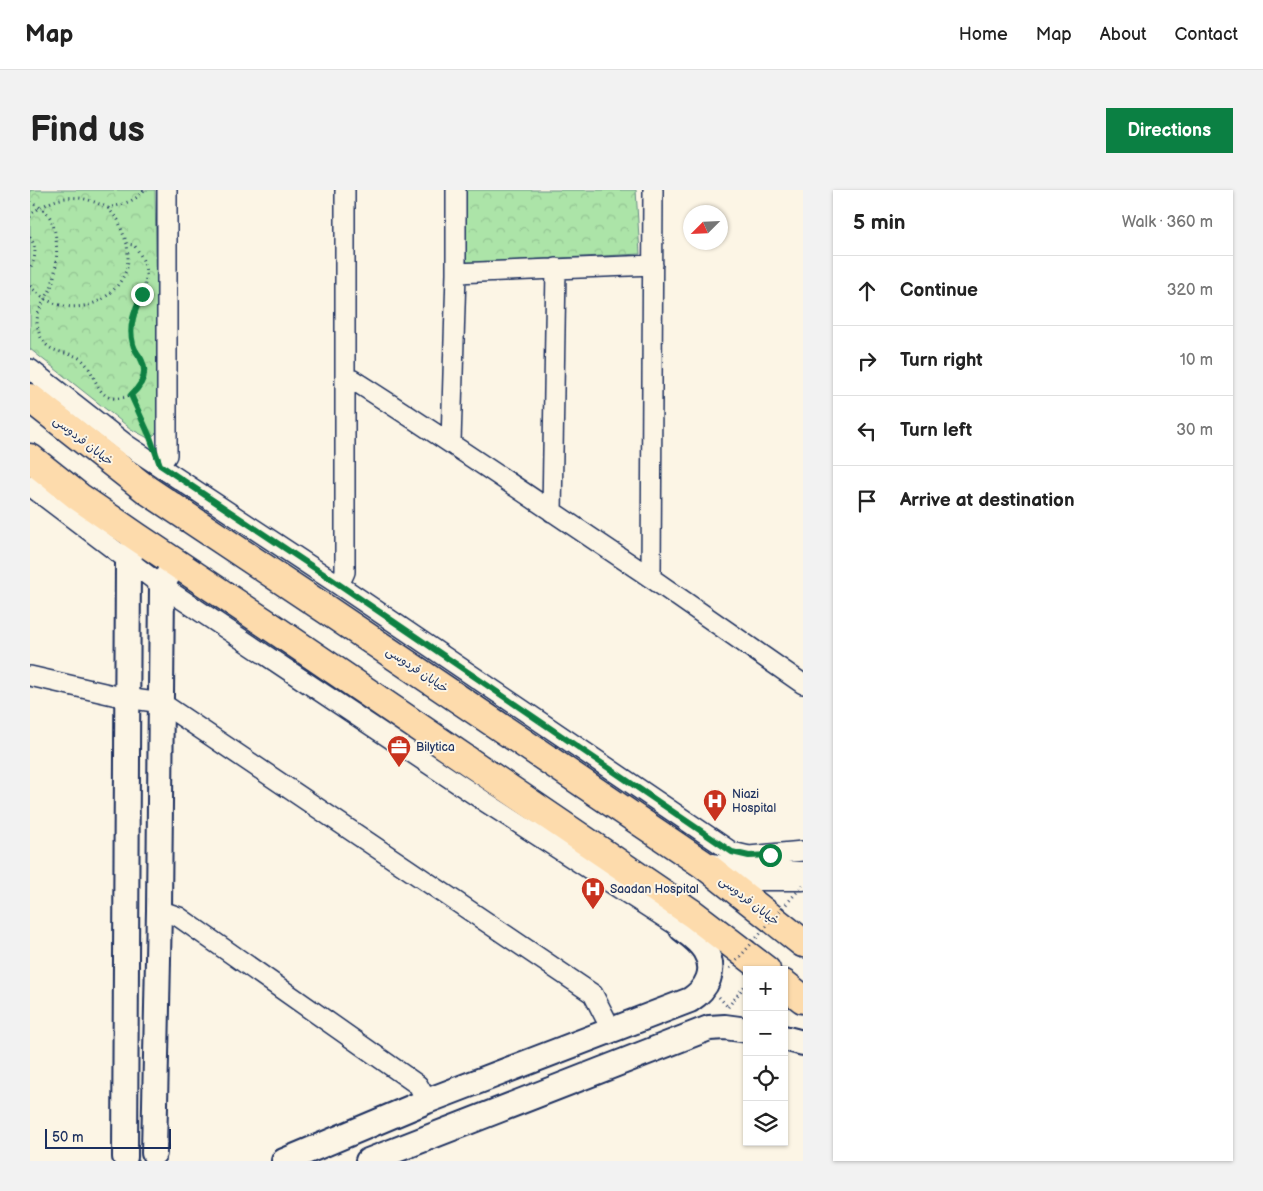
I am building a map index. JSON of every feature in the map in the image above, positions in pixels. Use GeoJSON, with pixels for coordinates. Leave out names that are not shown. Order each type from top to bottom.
{"type":"FeatureCollection","features":[{"type":"Feature","properties":{"kind":"main road","name":"خیابان فردوسی"},"geometry":{"type":"LineString","coordinates":[[30,398],[147,490],[707,867],[803,943]]}},
{"type":"Feature","properties":{"kind":"main road"},"geometry":{"type":"LineString","coordinates":[[30,458],[79,497],[133,549],[175,562],[267,624],[687,921],[760,966]]}},
{"type":"Feature","properties":{"kind":"main road"},"geometry":{"type":"LineString","coordinates":[[267,624],[250,594],[255,586],[260,584],[267,585],[311,610],[327,610]]}},
{"type":"Feature","properties":{"kind":"main road"},"geometry":{"type":"LineString","coordinates":[[707,867],[754,876],[803,876]]}},
{"type":"Feature","properties":{"kind":"main road"},"geometry":{"type":"LineString","coordinates":[[788,987],[803,999]]}},
{"type":"Feature","properties":{"kind":"street"},"geometry":{"type":"LineString","coordinates":[[160,465],[167,455],[167,190]]}},
{"type":"Feature","properties":{"kind":"street"},"geometry":{"type":"LineString","coordinates":[[340,585],[345,572],[344,190]]}},
{"type":"Feature","properties":{"kind":"street"},"geometry":{"type":"LineString","coordinates":[[451,442],[456,273],[456,190]]}},
{"type":"Feature","properties":{"kind":"street"},"geometry":{"type":"LineString","coordinates":[[651,578],[653,190]]}},
{"type":"Feature","properties":{"kind":"street"},"geometry":{"type":"LineString","coordinates":[[456,273],[652,265]]}},
{"type":"Feature","properties":{"kind":"street"},"geometry":{"type":"LineString","coordinates":[[552,512],[556,268]]}},
{"type":"Feature","properties":{"kind":"street"},"geometry":{"type":"LineString","coordinates":[[30,369],[127,445],[340,585],[732,852],[749,856],[803,851]]}},
{"type":"Feature","properties":{"kind":"street"},"geometry":{"type":"LineString","coordinates":[[345,379],[353,380],[451,442],[803,684]]}},
{"type":"Feature","properties":{"kind":"street"},"geometry":{"type":"LineString","coordinates":[[30,486],[133,549],[162,586],[487,803],[687,921],[709,959],[710,977],[707,984],[701,993],[690,1000],[427,1102],[284,1161]]}},
{"type":"Feature","properties":{"kind":"street"},"geometry":{"type":"LineString","coordinates":[[124,1159],[126,698],[133,549]]}},
{"type":"Feature","properties":{"kind":"street"},"geometry":{"type":"LineString","coordinates":[[159,1157],[162,586],[175,562]]}},
{"type":"Feature","properties":{"kind":"street"},"geometry":{"type":"LineString","coordinates":[[30,676],[126,698],[162,703],[593,994],[612,1031]]}},
{"type":"Feature","properties":{"kind":"street"},"geometry":{"type":"LineString","coordinates":[[159,910],[179,917],[418,1085],[427,1102]]}},
{"type":"Feature","properties":{"kind":"street"},"geometry":{"type":"LineString","coordinates":[[368,1161],[709,1028],[738,1022]]}},
{"type":"Feature","properties":{"kind":"street"},"geometry":{"type":"LineString","coordinates":[[788,1039],[803,1043]]}},
{"type":"Feature","properties":{"kind":"street"},"geometry":{"type":"LineString","coordinates":[[124,1159],[132,1151],[139,1149],[147,1149],[159,1157]]}},
{"type":"Feature","properties":{"kind":"path"},"geometry":{"type":"LineString","coordinates":[[108,208],[136,198],[144,190]]}},
{"type":"Feature","properties":{"kind":"path"},"geometry":{"type":"LineString","coordinates":[[30,217],[39,208],[56,200],[67,197],[89,199],[108,208],[118,220],[127,244],[128,263],[116,286],[101,300],[88,305],[75,308],[63,307],[44,299],[30,286]]}},
{"type":"Feature","properties":{"kind":"path"},"geometry":{"type":"LineString","coordinates":[[30,202],[46,213],[53,227],[57,248],[53,279],[38,312],[37,322],[40,335],[46,344],[59,352],[81,358],[86,363],[98,389],[118,398],[131,395],[140,385],[145,372],[144,366],[132,343],[131,333],[134,313],[142,294],[146,275],[139,251],[134,245],[127,244]]}},
{"type":"Feature","properties":{"kind":"path"},"geometry":{"type":"LineString","coordinates":[[30,237],[35,248],[35,254],[30,268]]}},
{"type":"Feature","properties":{"kind":"path"},"geometry":{"type":"LineString","coordinates":[[131,395],[160,465]]}},
{"type":"Feature","properties":{"kind":"path"},"geometry":{"type":"LineString","coordinates":[[730,968],[803,885]]}},
{"type":"Feature","properties":{"kind":"path"},"geometry":{"type":"LineString","coordinates":[[707,984],[738,1022]]}},
{"type":"Feature","properties":{"kind":"path"},"geometry":{"type":"LineString","coordinates":[[738,1022],[743,1000]]}},
{"type":"Feature","properties":{"kind":"green space"},"geometry":{"type":"Polygon","coordinates":[[[30,190],[155,190],[159,430],[148,438],[131,429],[30,349],[30,190]]]}},
{"type":"Feature","properties":{"kind":"green space"},"geometry":{"type":"Polygon","coordinates":[[[463,190],[636,190],[640,254],[466,263],[463,190]]]}},
{"type":"Feature","properties":{"kind":"place","name":"Bilytica"},"geometry":{"type":"Point","coordinates":[399,768]}},
{"type":"Feature","properties":{"kind":"place","name":"Niazi Hospital"},"geometry":{"type":"Point","coordinates":[715,822]}},
{"type":"Feature","properties":{"kind":"place","name":"Saadan Hospital"},"geometry":{"type":"Point","coordinates":[593,910]}},
{"type":"Feature","properties":{"kind":"route"},"geometry":{"type":"LineString","coordinates":[[142,294],[134,313],[131,333],[132,343],[141,358],[145,372],[140,385],[131,395],[160,465],[732,852],[749,856],[770,855]]}}]}
